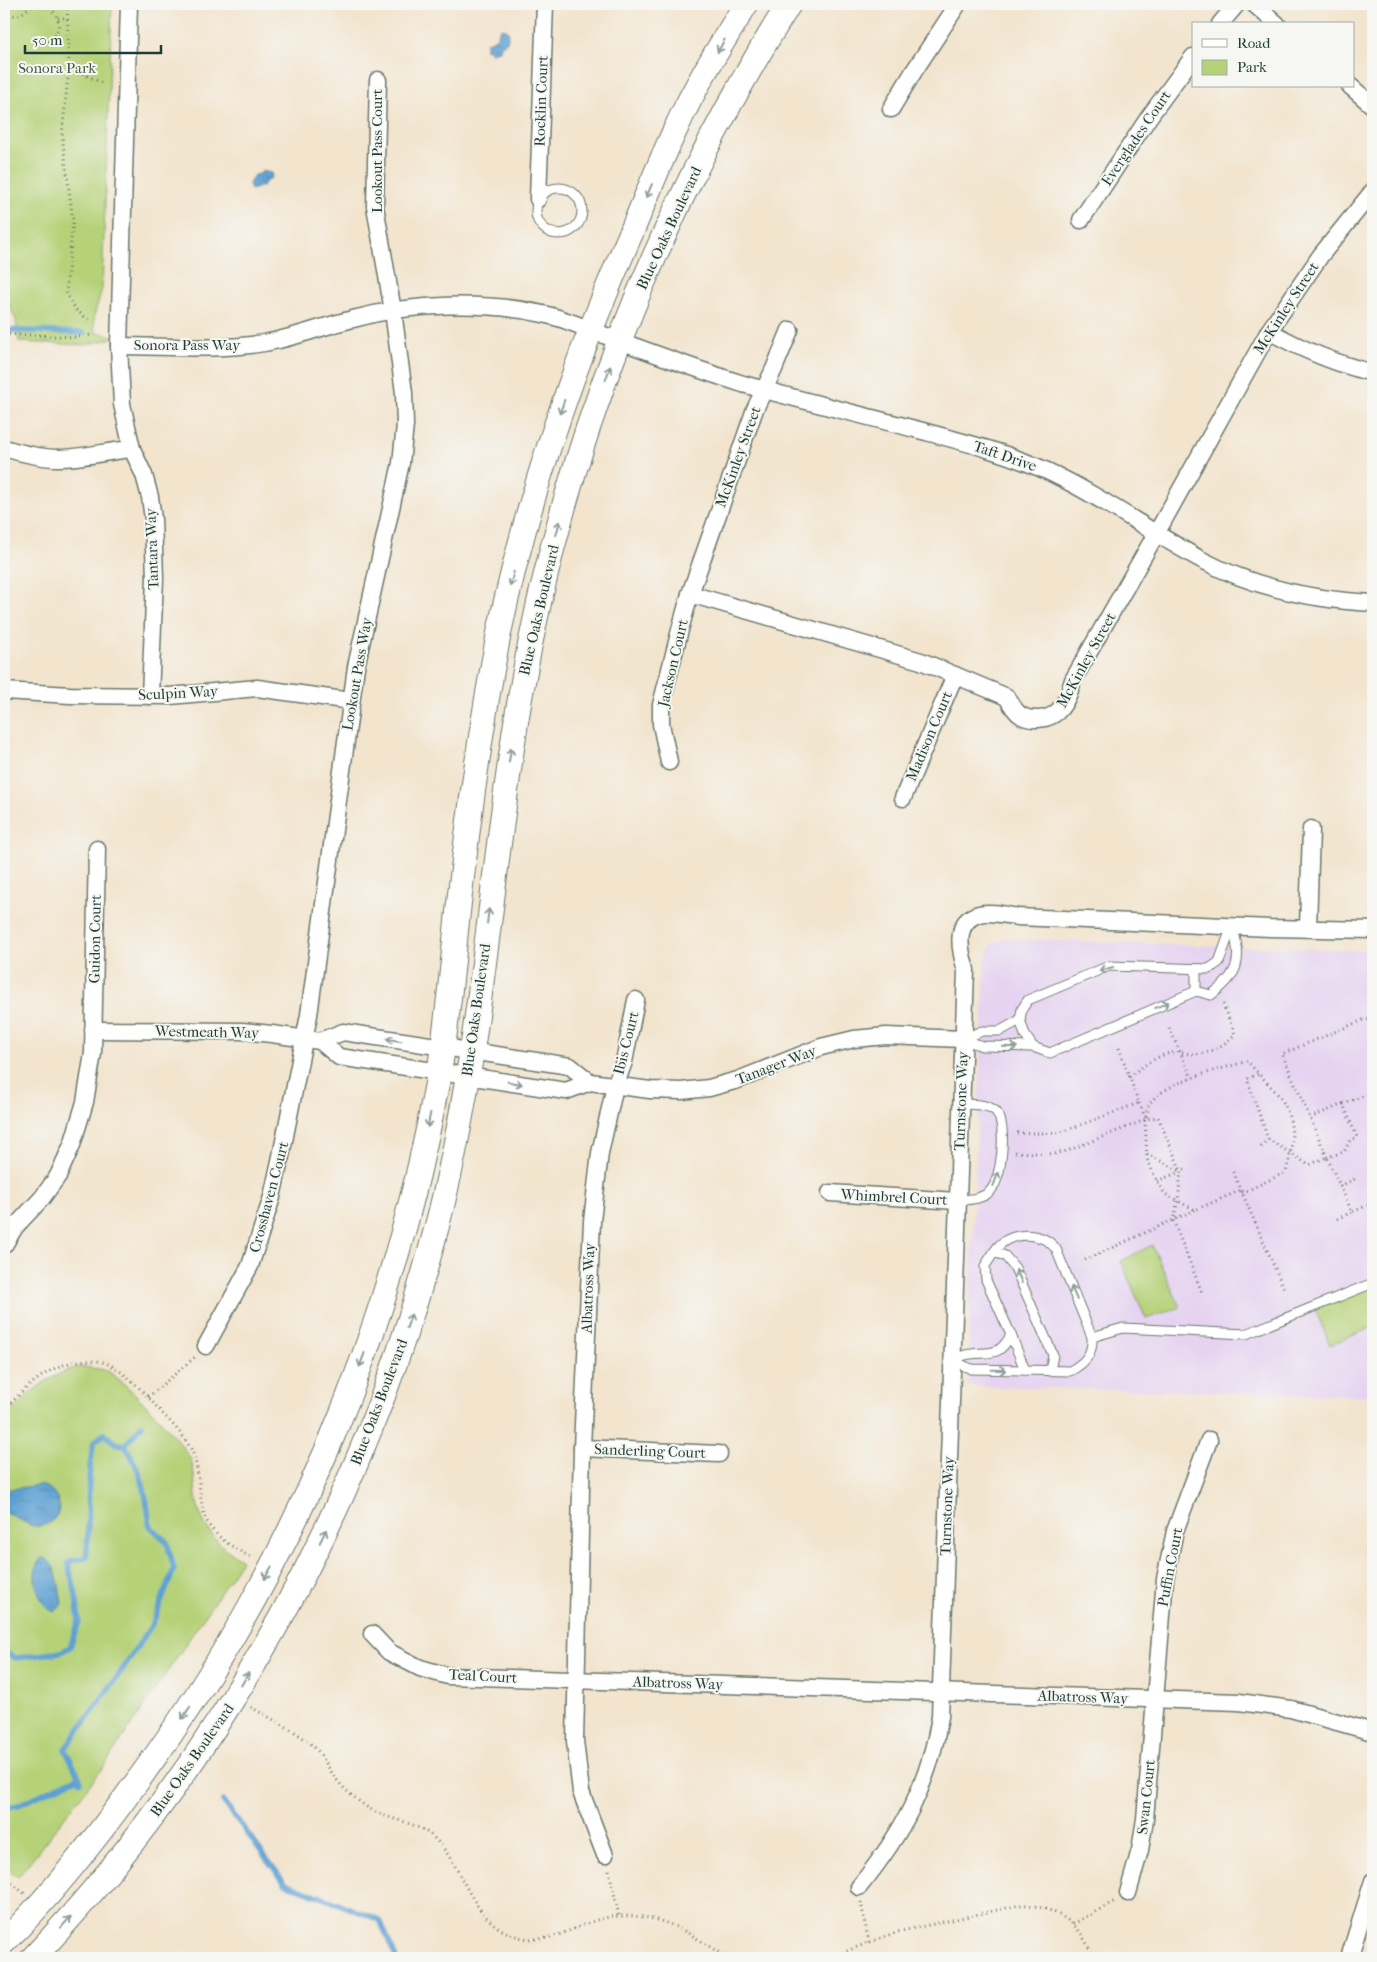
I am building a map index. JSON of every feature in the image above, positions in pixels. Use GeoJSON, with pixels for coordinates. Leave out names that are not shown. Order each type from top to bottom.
{"type":"FeatureCollection","features":[{"type":"Feature","properties":{"kind":"main road","name":"Blue Oaks Boulevard"},"geometry":{"type":"LineString","coordinates":[[4,1942],[39,1905],[86,1849],[184,1716],[233,1636],[271,1567],[317,1473],[368,1345],[422,1160],[439,1072],[471,810],[500,632],[518,555],[554,431],[590,330],[679,120],[746,4]]}},
{"type":"Feature","properties":{"kind":"main road","name":"Blue Oaks Boulevard"},"geometry":{"type":"LineString","coordinates":[[33,1958],[105,1877],[160,1807],[230,1705],[258,1658],[324,1534],[347,1486],[381,1400],[412,1312],[437,1227],[449,1176],[467,1076],[504,796],[531,638],[562,512],[620,341],[648,269],[672,217],[756,56],[789,4]]}},
{"type":"Feature","properties":{"kind":"street","name":"Sonora Pass Way"},"geometry":{"type":"LineString","coordinates":[[129,4],[119,346],[209,348],[250,345],[393,310],[439,307],[495,308],[543,314],[620,341]]}},
{"type":"Feature","properties":{"kind":"street","name":"Rocklin Court"},"geometry":{"type":"LineString","coordinates":[[538,199],[545,4]]}},
{"type":"Feature","properties":{"kind":"street"},"geometry":{"type":"LineString","coordinates":[[891,109],[958,4]]}},
{"type":"Feature","properties":{"kind":"street"},"geometry":{"type":"LineString","coordinates":[[1222,22],[1237,4]]}},
{"type":"Feature","properties":{"kind":"street"},"geometry":{"type":"LineString","coordinates":[[1254,4],[1275,22]]}},
{"type":"Feature","properties":{"kind":"street","name":"Everglades Court"},"geometry":{"type":"LineString","coordinates":[[1081,220],[1149,118],[1192,58]]}},
{"type":"Feature","properties":{"kind":"street","name":"Lookout Pass Court"},"geometry":{"type":"LineString","coordinates":[[378,80],[375,206],[393,310]]}},
{"type":"Feature","properties":{"kind":"street"},"geometry":{"type":"LineString","coordinates":[[1352,88],[1373,106]]}},
{"type":"Feature","properties":{"kind":"street","name":"McKinley Street"},"geometry":{"type":"LineString","coordinates":[[790,330],[753,414],[690,594],[920,660],[1006,697],[1013,708],[1022,716],[1045,718],[1056,713],[1064,704],[1073,680],[1269,331],[1321,255],[1373,191]]}},
{"type":"Feature","properties":{"kind":"street","name":"Lookout Pass Way"},"geometry":{"type":"LineString","coordinates":[[312,1040],[351,700],[362,639],[401,463],[405,425],[404,393],[393,310]]}},
{"type":"Feature","properties":{"kind":"street"},"geometry":{"type":"LineString","coordinates":[[1269,331],[1284,340],[1322,356],[1373,373]]}},
{"type":"Feature","properties":{"kind":"street","name":"Taft Drive"},"geometry":{"type":"LineString","coordinates":[[620,341],[713,375],[947,437],[1016,458],[1066,481],[1205,562],[1257,583],[1282,590],[1326,599],[1373,603]]}},
{"type":"Feature","properties":{"kind":"street","name":"Tantara Way"},"geometry":{"type":"LineString","coordinates":[[119,346],[122,404],[132,448],[144,475],[150,497],[153,518],[155,578],[150,696]]}},
{"type":"Feature","properties":{"kind":"street"},"geometry":{"type":"LineString","coordinates":[[4,448],[28,455],[76,458],[132,448]]}},
{"type":"Feature","properties":{"kind":"street","name":"Jackson Court"},"geometry":{"type":"LineString","coordinates":[[669,762],[662,724],[661,705],[690,594]]}},
{"type":"Feature","properties":{"kind":"street","name":"Madison Court"},"geometry":{"type":"LineString","coordinates":[[903,798],[956,674]]}},
{"type":"Feature","properties":{"kind":"street","name":"Sculpin Way"},"geometry":{"type":"LineString","coordinates":[[4,691],[61,695],[150,696],[187,695],[257,688],[351,700]]}},
{"type":"Feature","properties":{"kind":"street"},"geometry":{"type":"LineString","coordinates":[[1308,928],[1311,829]]}},
{"type":"Feature","properties":{"kind":"street","name":"Guidon Court"},"geometry":{"type":"LineString","coordinates":[[4,1245],[15,1227],[42,1198],[58,1176],[67,1159],[85,1102],[93,1053],[97,848]]}},
{"type":"Feature","properties":{"kind":"street","name":"Turnstone Way"},"geometry":{"type":"LineString","coordinates":[[859,1887],[890,1846],[914,1804],[931,1761],[936,1742],[941,1693],[962,1039],[966,970],[960,941],[962,928],[969,918],[980,914],[1232,926],[1373,930]]}},
{"type":"Feature","properties":{"kind":"street","name":"Ibis Court"},"geometry":{"type":"LineString","coordinates":[[615,1086],[624,1062],[636,1000]]}},
{"type":"Feature","properties":{"kind":"street","name":"Westmeath Way"},"geometry":{"type":"LineString","coordinates":[[94,1030],[242,1031],[312,1040],[343,1032],[470,1051]]}},
{"type":"Feature","properties":{"kind":"street","name":"Tanager Way"},"geometry":{"type":"LineString","coordinates":[[470,1051],[570,1066],[590,1082],[680,1091],[709,1088],[738,1080],[821,1047],[854,1039],[886,1036],[962,1039]]}},
{"type":"Feature","properties":{"kind":"street"},"geometry":{"type":"LineString","coordinates":[[312,1040],[339,1057],[439,1072]]}},
{"type":"Feature","properties":{"kind":"street","name":"Crosshaven Court"},"geometry":{"type":"LineString","coordinates":[[206,1346],[218,1322],[244,1280],[259,1241],[312,1040]]}},
{"type":"Feature","properties":{"kind":"street","name":"Tanager Way"},"geometry":{"type":"LineString","coordinates":[[439,1072],[566,1091],[590,1082]]}},
{"type":"Feature","properties":{"kind":"street","name":"Albatross Way"},"geometry":{"type":"LineString","coordinates":[[615,1086],[600,1153],[592,1221],[582,1448],[576,1680],[1239,1702],[1291,1709],[1373,1732]]}},
{"type":"Feature","properties":{"kind":"street","name":"Whimbrel Court"},"geometry":{"type":"LineString","coordinates":[[830,1193],[957,1201]]}},
{"type":"Feature","properties":{"kind":"street","name":"Puffin Court"},"geometry":{"type":"LineString","coordinates":[[1154,1698],[1167,1569],[1175,1532],[1188,1492],[1209,1440]]}},
{"type":"Feature","properties":{"kind":"street","name":"Sanderling Court"},"geometry":{"type":"LineString","coordinates":[[582,1448],[718,1454]]}},
{"type":"Feature","properties":{"kind":"street","name":"Teal Court"},"geometry":{"type":"LineString","coordinates":[[372,1634],[389,1652],[420,1668],[448,1676],[576,1680]]}},
{"type":"Feature","properties":{"kind":"street"},"geometry":{"type":"LineString","coordinates":[[576,1680],[575,1741],[581,1792],[605,1855]]}},
{"type":"Feature","properties":{"kind":"street","name":"Swan Court"},"geometry":{"type":"LineString","coordinates":[[1128,1893],[1140,1850],[1145,1819],[1154,1698]]}},
{"type":"Feature","properties":{"kind":"street"},"geometry":{"type":"LineString","coordinates":[[1349,1958],[1373,1881]]}},
{"type":"Feature","properties":{"kind":"lane"},"geometry":{"type":"LineString","coordinates":[[563,187],[575,194],[582,206],[581,220],[575,228],[564,234],[554,234],[540,226],[535,215],[538,199],[549,189],[563,187]]}},
{"type":"Feature","properties":{"kind":"lane"},"geometry":{"type":"LineString","coordinates":[[1033,1048],[1025,1035],[1020,1020],[1022,1009],[1028,1000],[1109,966],[1209,969],[1219,962],[1232,926]]}},
{"type":"Feature","properties":{"kind":"lane"},"geometry":{"type":"LineString","coordinates":[[962,1039],[982,1046],[1033,1048],[1050,1053],[1196,991],[1211,995],[1223,986],[1235,969],[1238,945],[1232,926]]}},
{"type":"Feature","properties":{"kind":"lane"},"geometry":{"type":"LineString","coordinates":[[1196,970],[1196,991]]}},
{"type":"Feature","properties":{"kind":"lane"},"geometry":{"type":"LineString","coordinates":[[962,1039],[982,1031],[1000,1031],[1020,1020]]}},
{"type":"Feature","properties":{"kind":"lane"},"geometry":{"type":"LineString","coordinates":[[957,1201],[983,1197],[996,1183],[1000,1168],[1002,1128],[997,1113],[989,1107],[960,1104]]}},
{"type":"Feature","properties":{"kind":"lane"},"geometry":{"type":"LineString","coordinates":[[952,1360],[971,1369],[1070,1371],[1083,1364],[1091,1352],[1092,1337],[1056,1250],[1050,1242],[1043,1238],[1018,1236],[1002,1243],[985,1266],[986,1280],[1025,1370]]}},
{"type":"Feature","properties":{"kind":"lane"},"geometry":{"type":"LineString","coordinates":[[994,1252],[1005,1256],[1015,1268],[1053,1355],[1050,1370]]}},
{"type":"Feature","properties":{"kind":"lane"},"geometry":{"type":"LineString","coordinates":[[1092,1337],[1129,1327],[1246,1334],[1373,1283]]}},
{"type":"Feature","properties":{"kind":"lane"},"geometry":{"type":"LineString","coordinates":[[952,1360],[969,1354],[987,1354],[1004,1347],[1011,1335]]}},
{"type":"Feature","properties":{"kind":"path"},"geometry":{"type":"LineString","coordinates":[[68,4],[69,67],[62,134],[74,221],[66,292],[76,310],[89,320]]}},
{"type":"Feature","properties":{"kind":"path"},"geometry":{"type":"LineString","coordinates":[[4,12],[11,15],[20,15],[35,5],[44,5],[55,12],[58,18],[58,30],[55,36],[46,42]]}},
{"type":"Feature","properties":{"kind":"path"},"geometry":{"type":"LineString","coordinates":[[58,18],[67,18]]}},
{"type":"Feature","properties":{"kind":"path"},"geometry":{"type":"LineString","coordinates":[[69,67],[104,84]]}},
{"type":"Feature","properties":{"kind":"path"},"geometry":{"type":"LineString","coordinates":[[4,334],[75,337],[91,335]]}},
{"type":"Feature","properties":{"kind":"path"},"geometry":{"type":"LineString","coordinates":[[1129,1077],[1153,1059],[1172,1053],[1196,1054],[1213,1051],[1235,1034],[1223,1004]]}},
{"type":"Feature","properties":{"kind":"path"},"geometry":{"type":"LineString","coordinates":[[1352,1212],[1282,1054],[1363,1020],[1373,1019]]}},
{"type":"Feature","properties":{"kind":"path"},"geometry":{"type":"LineString","coordinates":[[1169,1028],[1192,1078]]}},
{"type":"Feature","properties":{"kind":"path"},"geometry":{"type":"LineString","coordinates":[[1119,1048],[1146,1119]]}},
{"type":"Feature","properties":{"kind":"path"},"geometry":{"type":"LineString","coordinates":[[1085,1260],[1195,1210],[1286,1172],[1293,1134],[1290,1119],[1282,1100],[1247,1061],[1192,1078],[1163,1090],[1149,1105],[1146,1119],[1147,1159],[1165,1194],[1195,1210]]}},
{"type":"Feature","properties":{"kind":"path"},"geometry":{"type":"LineString","coordinates":[[1259,1074],[1246,1079],[1268,1139],[1309,1165],[1344,1152],[1350,1140],[1357,1137],[1343,1104]]}},
{"type":"Feature","properties":{"kind":"path"},"geometry":{"type":"LineString","coordinates":[[1310,1118],[1373,1092]]}},
{"type":"Feature","properties":{"kind":"path"},"geometry":{"type":"LineString","coordinates":[[1016,1133],[1059,1133],[1139,1103]]}},
{"type":"Feature","properties":{"kind":"path"},"geometry":{"type":"LineString","coordinates":[[1015,1152],[1055,1154],[1067,1151],[1146,1119],[1158,1117],[1180,1172],[1178,1200],[1173,1220],[1203,1295]]}},
{"type":"Feature","properties":{"kind":"path"},"geometry":{"type":"LineString","coordinates":[[1259,1149],[1268,1139]]}},
{"type":"Feature","properties":{"kind":"path"},"geometry":{"type":"LineString","coordinates":[[1147,1154],[1180,1172]]}},
{"type":"Feature","properties":{"kind":"path"},"geometry":{"type":"LineString","coordinates":[[1157,1181],[1185,1169]]}},
{"type":"Feature","properties":{"kind":"path"},"geometry":{"type":"LineString","coordinates":[[1233,1172],[1285,1291]]}},
{"type":"Feature","properties":{"kind":"path"},"geometry":{"type":"LineString","coordinates":[[1340,1186],[1355,1179]]}},
{"type":"Feature","properties":{"kind":"path"},"geometry":{"type":"LineString","coordinates":[[1337,1219],[1373,1203]]}},
{"type":"Feature","properties":{"kind":"path"},"geometry":{"type":"LineString","coordinates":[[148,1397],[181,1370],[206,1346]]}},
{"type":"Feature","properties":{"kind":"path"},"geometry":{"type":"LineString","coordinates":[[4,1410],[26,1387],[54,1369],[82,1360],[104,1362],[120,1372],[148,1397],[179,1432],[190,1448],[197,1464],[208,1523],[218,1535],[244,1554],[271,1567]]}},
{"type":"Feature","properties":{"kind":"path"},"geometry":{"type":"LineString","coordinates":[[259,1712],[309,1742],[325,1760],[341,1785],[368,1808],[382,1815],[409,1823],[433,1837],[442,1847],[475,1904],[493,1923],[507,1932],[524,1938],[542,1939],[619,1916],[654,1918],[686,1930],[727,1958]]}},
{"type":"Feature","properties":{"kind":"path"},"geometry":{"type":"LineString","coordinates":[[605,1855],[619,1916]]}},
{"type":"Feature","properties":{"kind":"path"},"geometry":{"type":"LineString","coordinates":[[4,1877],[39,1905]]}},
{"type":"Feature","properties":{"kind":"path"},"geometry":{"type":"LineString","coordinates":[[859,1887],[863,1920],[869,1943]]}},
{"type":"Feature","properties":{"kind":"path"},"geometry":{"type":"LineString","coordinates":[[1073,1924],[1128,1893]]}},
{"type":"Feature","properties":{"kind":"path"},"geometry":{"type":"LineString","coordinates":[[828,1958],[897,1932],[936,1922],[1032,1904],[1046,1909],[1073,1924],[1080,1932],[1094,1958]]}},
{"type":"Feature","properties":{"kind":"shaded area"},"geometry":{"type":"Polygon","coordinates":[[[1003,939],[1373,951],[1373,1396],[968,1386],[970,1291],[985,961],[991,945],[1003,939]]]}},
{"type":"Feature","properties":{"kind":"green space","name":"Sonora Park"},"geometry":{"type":"Polygon","coordinates":[[[4,4],[112,4],[102,289],[94,316],[95,332],[117,337],[85,345],[19,342],[16,320],[4,293],[4,4]]]}},
{"type":"Feature","properties":{"kind":"green space"},"geometry":{"type":"Polygon","coordinates":[[[1152,1245],[1180,1307],[1146,1319],[1121,1261],[1152,1245]]]}},
{"type":"Feature","properties":{"kind":"green space"},"geometry":{"type":"Polygon","coordinates":[[[1373,1287],[1373,1327],[1330,1345],[1315,1309],[1373,1287]]]}},
{"type":"Feature","properties":{"kind":"green space"},"geometry":{"type":"Polygon","coordinates":[[[79,1367],[109,1372],[140,1399],[176,1438],[192,1463],[195,1490],[201,1516],[211,1534],[225,1548],[242,1560],[102,1769],[18,1877],[4,1866],[4,1420],[37,1388],[57,1375],[79,1367]]]}},
{"type":"Feature","properties":{"kind":"water"},"geometry":{"type":"Polygon","coordinates":[[[504,28],[509,32],[507,42],[501,45],[500,51],[491,53],[488,49],[486,50],[486,43],[496,38],[500,29],[504,28]]]}},
{"type":"Feature","properties":{"kind":"water"},"geometry":{"type":"Polygon","coordinates":[[[262,171],[271,173],[272,177],[262,186],[251,190],[249,184],[254,175],[260,174],[262,171]]]}},
{"type":"Feature","properties":{"kind":"water"},"geometry":{"type":"Polygon","coordinates":[[[39,1485],[48,1488],[58,1499],[58,1512],[48,1523],[40,1526],[31,1525],[4,1512],[4,1490],[39,1485]]]}},
{"type":"Feature","properties":{"kind":"water"},"geometry":{"type":"Polygon","coordinates":[[[42,1558],[46,1558],[50,1562],[58,1579],[62,1604],[55,1612],[44,1603],[36,1588],[35,1571],[42,1558]]]}},
{"type":"Feature","properties":{"kind":"waterway"},"geometry":{"type":"LineString","coordinates":[[4,330],[83,333]]}},
{"type":"Feature","properties":{"kind":"waterway"},"geometry":{"type":"LineString","coordinates":[[125,1445],[142,1425]]}},
{"type":"Feature","properties":{"kind":"waterway"},"geometry":{"type":"LineString","coordinates":[[4,1652],[16,1658],[61,1652],[70,1647],[79,1621],[76,1595],[68,1563],[86,1558],[91,1456],[94,1442],[104,1434],[115,1443],[125,1445],[131,1456],[143,1484],[150,1526],[167,1542],[174,1569],[153,1623],[65,1749],[81,1781]]}},
{"type":"Feature","properties":{"kind":"waterway"},"geometry":{"type":"LineString","coordinates":[[4,1808],[18,1805],[79,1777]]}},
{"type":"Feature","properties":{"kind":"waterway"},"geometry":{"type":"LineString","coordinates":[[223,1801],[285,1883],[380,1920],[396,1958]]}}]}
